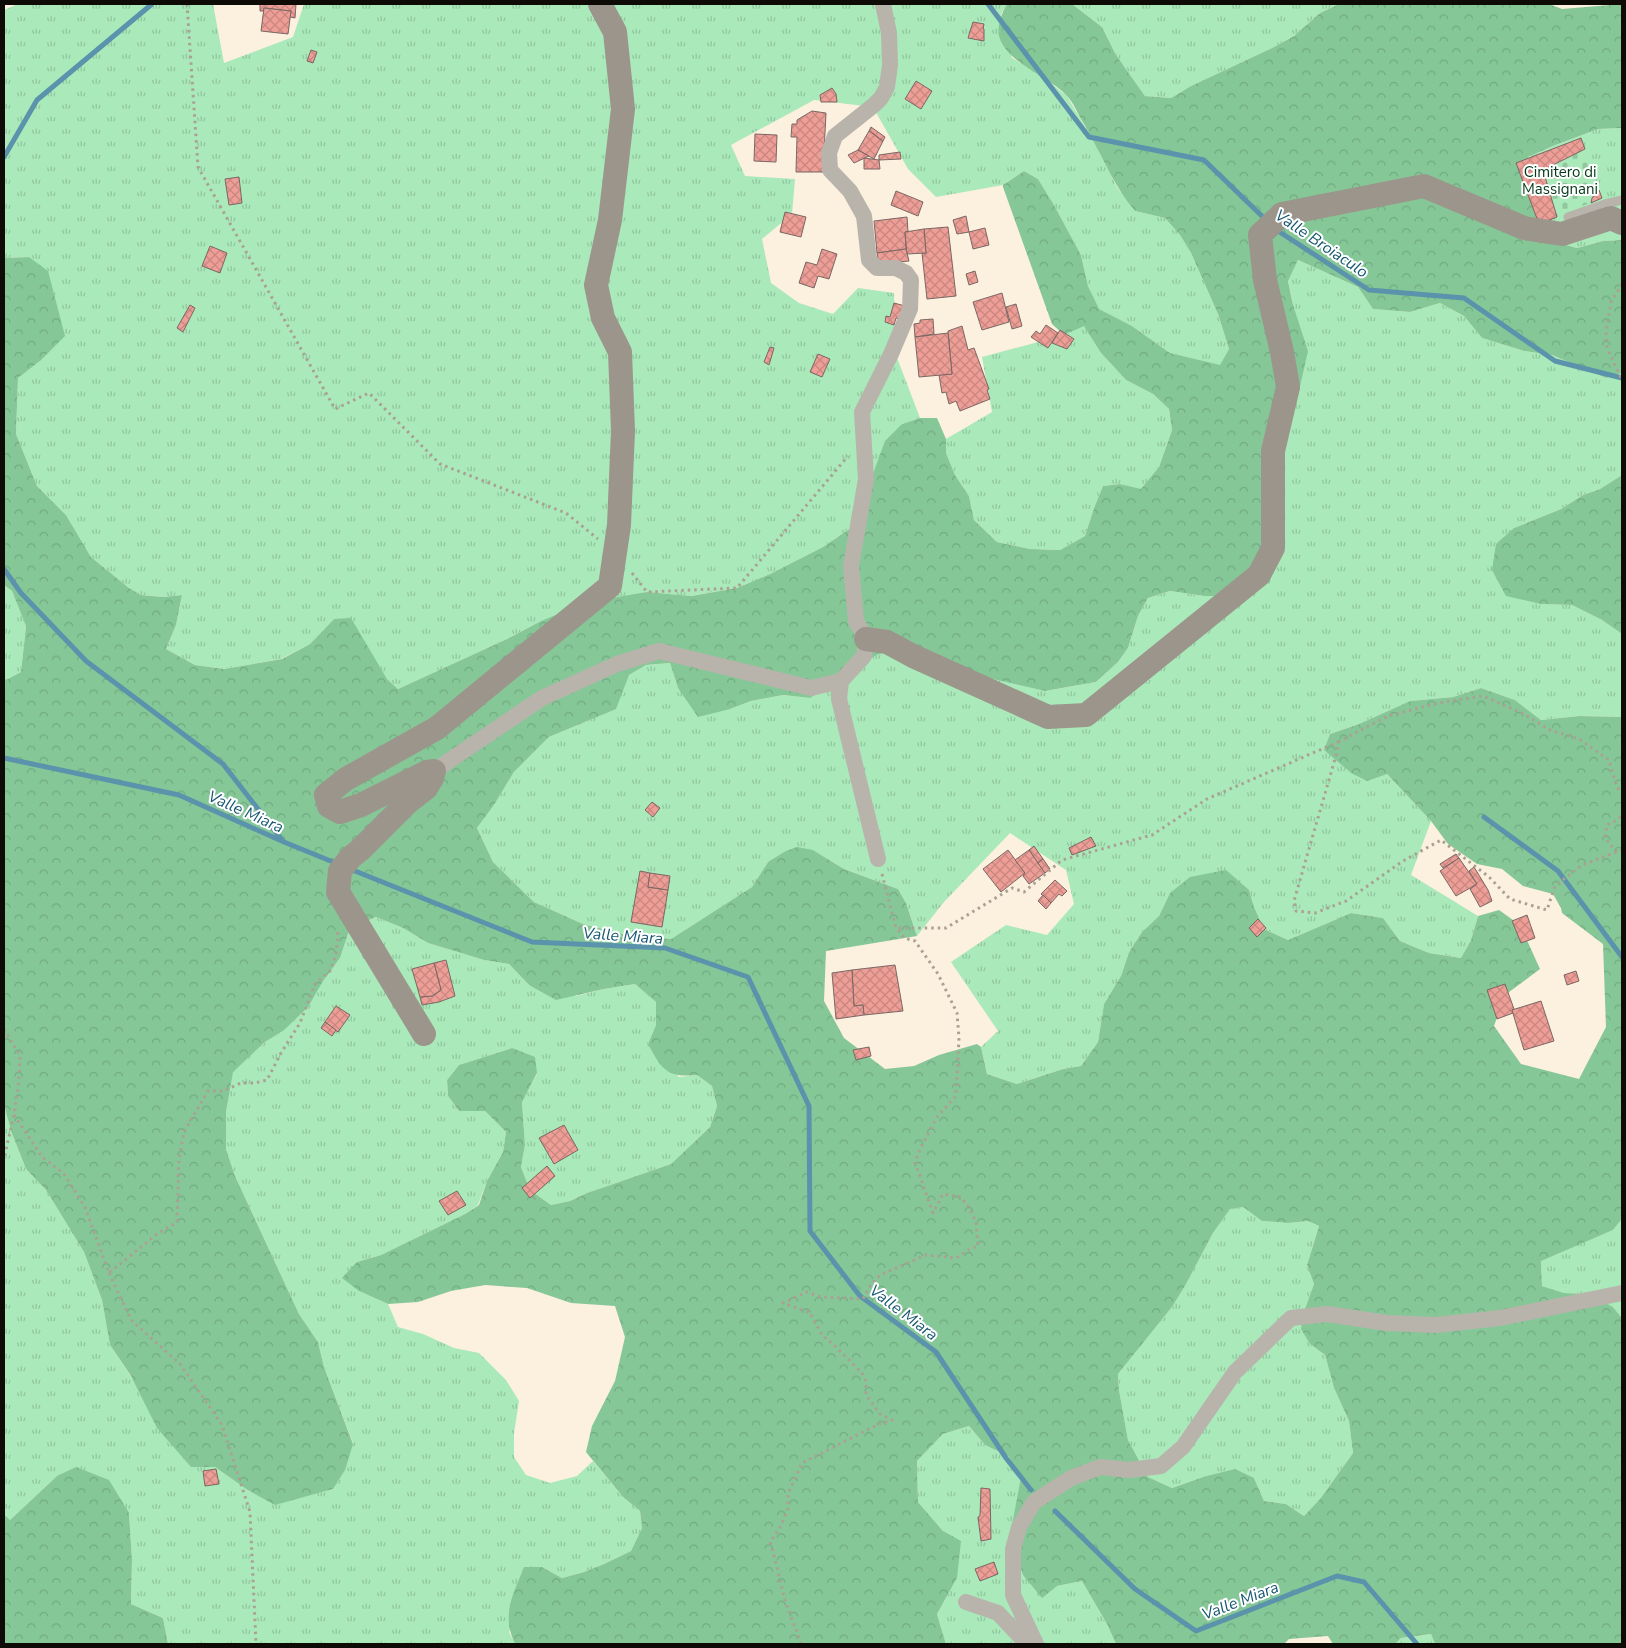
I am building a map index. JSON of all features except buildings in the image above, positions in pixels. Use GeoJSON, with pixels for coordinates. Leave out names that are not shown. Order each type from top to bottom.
{"type":"FeatureCollection","features":[{"type":"Feature","properties":{"kind":"street"},"geometry":{"type":"LineString","coordinates":[[600,4],[615,32],[623,109],[610,220],[596,285],[603,318],[620,352],[623,431],[619,525],[610,586],[437,728],[346,778],[326,795],[329,806],[340,812],[360,805],[427,772],[434,771],[542,698],[617,664],[659,651],[811,688],[841,681],[864,656],[866,639],[856,621],[851,566],[866,479],[862,412],[892,354],[910,309],[911,280],[906,273],[896,268],[877,268],[869,260],[864,216],[850,191],[830,170],[830,153],[834,136],[877,101],[887,87],[890,65],[890,41],[883,4]]}},
{"type":"Feature","properties":{"kind":"street"},"geometry":{"type":"LineString","coordinates":[[866,639],[887,642],[913,656],[1048,717],[1086,715],[1259,574],[1273,548],[1273,451],[1288,387],[1282,352],[1264,280],[1260,235],[1270,225],[1282,214],[1424,186],[1524,228],[1562,234],[1611,218],[1622,223]]}},
{"type":"Feature","properties":{"kind":"street"},"geometry":{"type":"LineString","coordinates":[[841,681],[839,698],[878,860]]}},
{"type":"Feature","properties":{"kind":"street"},"geometry":{"type":"LineString","coordinates":[[424,1034],[338,892],[345,865],[408,802],[426,788],[434,771]]}},
{"type":"Feature","properties":{"kind":"street"},"geometry":{"type":"LineString","coordinates":[[1036,1644],[1013,1595],[1012,1549],[1019,1527],[1034,1502],[1071,1478],[1100,1467],[1129,1470],[1161,1466],[1183,1447],[1235,1372],[1291,1318],[1327,1314],[1387,1323],[1436,1325],[1500,1318],[1622,1293]]}},
{"type":"Feature","properties":{"kind":"street"},"geometry":{"type":"LineString","coordinates":[[966,1602],[998,1613],[1027,1644]]}},
{"type":"Feature","properties":{"kind":"lane"},"geometry":{"type":"LineString","coordinates":[[1568,217],[1622,200]]}},
{"type":"Feature","properties":{"kind":"path"},"geometry":{"type":"LineString","coordinates":[[187,4],[198,166],[335,409],[369,392],[440,464],[566,513],[615,552],[647,592],[737,588],[863,438]]}},
{"type":"Feature","properties":{"kind":"path"},"geometry":{"type":"LineString","coordinates":[[1622,284],[1611,302],[1606,332],[1608,348],[1622,380]]}},
{"type":"Feature","properties":{"kind":"path"},"geometry":{"type":"LineString","coordinates":[[898,928],[946,928],[1012,888],[1024,892],[1062,860],[1152,835],[1207,798],[1338,742],[1388,716],[1438,703],[1483,696],[1522,713],[1550,730],[1579,738],[1609,760],[1617,787],[1622,793]]}},
{"type":"Feature","properties":{"kind":"path"},"geometry":{"type":"LineString","coordinates":[[1338,742],[1337,752],[1294,900],[1296,911],[1314,913],[1346,901],[1403,861],[1441,840],[1489,877],[1510,899],[1547,910],[1555,886],[1582,865],[1622,850]]}},
{"type":"Feature","properties":{"kind":"path"},"geometry":{"type":"LineString","coordinates":[[1617,852],[1605,838],[1607,824],[1619,819],[1622,813]]}},
{"type":"Feature","properties":{"kind":"path"},"geometry":{"type":"LineString","coordinates":[[801,1644],[784,1596],[770,1542],[781,1526],[788,1508],[788,1494],[802,1463],[878,1424],[892,1420],[880,1414],[866,1394],[866,1381],[862,1373],[836,1346],[822,1335],[810,1313],[783,1303],[807,1292],[821,1297],[863,1299],[870,1286],[880,1275],[926,1255],[956,1258],[970,1248],[978,1246],[976,1222],[961,1198],[942,1194],[933,1212],[915,1162],[937,1117],[956,1096],[958,1076],[957,1013],[938,974],[915,941],[904,938],[898,928],[896,928],[878,860]]}},
{"type":"Feature","properties":{"kind":"path"},"geometry":{"type":"LineString","coordinates":[[109,1273],[157,1234],[177,1222],[179,1160],[184,1132],[208,1091],[223,1090],[241,1083],[255,1084],[267,1080],[280,1053],[300,1024],[315,984],[330,971],[336,954],[339,925],[342,918],[349,911]]}},
{"type":"Feature","properties":{"kind":"path"},"geometry":{"type":"LineString","coordinates":[[4,1029],[20,1055],[19,1081],[14,1115],[4,1158]]}},
{"type":"Feature","properties":{"kind":"path"},"geometry":{"type":"LineString","coordinates":[[14,1115],[42,1157],[64,1174],[85,1207],[109,1273],[131,1320],[180,1364],[222,1425],[250,1512],[256,1644]]}},
{"type":"Feature","properties":{"kind":"green space"},"geometry":{"type":"Polygon","coordinates":[[[18,4],[213,4],[224,63],[293,37],[304,4],[1007,4],[1001,14],[1012,58],[1036,71],[1067,96],[1092,138],[1117,187],[1135,211],[1165,218],[1180,235],[1191,253],[1218,314],[1229,349],[1220,366],[1170,353],[1132,326],[1098,309],[1088,286],[1081,255],[1038,179],[1024,171],[1003,185],[936,197],[908,169],[873,107],[814,100],[731,145],[745,176],[795,179],[792,214],[762,239],[771,283],[799,303],[833,314],[858,288],[894,293],[896,355],[920,418],[902,424],[854,526],[823,547],[770,574],[737,588],[690,596],[647,592],[541,621],[507,639],[398,689],[387,679],[374,659],[334,619],[310,644],[281,659],[224,669],[195,665],[166,649],[176,625],[182,595],[163,597],[141,595],[129,588],[91,557],[66,515],[37,486],[16,434],[18,378],[40,361],[29,257],[4,258],[4,10],[18,4]]]}},
{"type":"Feature","properties":{"kind":"green space"},"geometry":{"type":"Polygon","coordinates":[[[1007,4],[1072,4],[1102,27],[1116,55],[1145,96],[1171,98],[1191,86],[1294,36],[1320,13],[1339,4],[1549,4],[1562,9],[1622,4],[1622,128],[1598,129],[1528,157],[1524,181],[1555,242],[1577,248],[1603,241],[1622,240],[1622,373],[1606,378],[1552,355],[1524,351],[1482,338],[1464,316],[1440,303],[1410,312],[1373,309],[1358,287],[1298,260],[1288,281],[1293,305],[1308,351],[1298,395],[1283,422],[1281,549],[1237,596],[1204,596],[1170,591],[1148,598],[1138,616],[1128,648],[1118,662],[1096,682],[1045,691],[989,678],[888,650],[853,667],[837,681],[810,698],[783,695],[751,701],[730,709],[698,717],[678,688],[670,663],[646,665],[629,675],[616,709],[549,737],[514,772],[494,805],[477,828],[493,862],[534,902],[583,924],[623,934],[671,939],[752,887],[768,862],[786,851],[797,847],[813,850],[844,869],[898,889],[906,903],[917,936],[826,951],[824,1001],[844,1038],[885,1069],[914,1066],[939,1055],[977,1044],[981,1047],[987,1074],[1017,1084],[1063,1069],[1081,1066],[1098,1042],[1104,1004],[1121,976],[1129,952],[1142,932],[1159,916],[1170,893],[1190,877],[1226,870],[1249,890],[1264,929],[1288,940],[1351,913],[1383,918],[1400,941],[1429,953],[1461,958],[1471,940],[1478,916],[1499,910],[1520,925],[1540,969],[1505,995],[1494,1026],[1521,1064],[1579,1079],[1606,1027],[1603,944],[1562,913],[1553,894],[1523,886],[1502,869],[1477,864],[1448,844],[1431,821],[1387,774],[1367,781],[1351,773],[1324,750],[1330,734],[1359,724],[1410,701],[1453,697],[1481,688],[1515,700],[1541,720],[1579,716],[1622,717],[1622,1219],[1613,1230],[1541,1261],[1542,1286],[1564,1293],[1591,1294],[1613,1307],[1622,1318],[1622,1644],[1435,1644],[1431,1634],[1401,1638],[1395,1644],[1333,1644],[1328,1636],[1289,1639],[1284,1644],[1116,1644],[1107,1624],[1082,1581],[1057,1586],[1042,1598],[1023,1575],[1010,1536],[1021,1477],[1008,1456],[985,1445],[969,1426],[943,1434],[917,1461],[918,1502],[943,1531],[961,1541],[957,1578],[937,1614],[946,1644],[515,1644],[509,1623],[510,1605],[524,1567],[542,1567],[562,1578],[584,1572],[631,1551],[642,1528],[640,1511],[623,1497],[586,1452],[592,1426],[615,1381],[625,1337],[615,1306],[571,1303],[527,1288],[485,1285],[451,1291],[418,1302],[388,1304],[359,1291],[342,1278],[357,1262],[381,1255],[465,1214],[479,1205],[487,1181],[503,1152],[506,1132],[485,1111],[459,1111],[448,1096],[447,1080],[459,1065],[512,1048],[535,1057],[537,1073],[522,1102],[525,1145],[521,1167],[530,1190],[551,1205],[570,1201],[587,1193],[671,1164],[710,1127],[717,1106],[712,1086],[697,1075],[687,1076],[672,1073],[666,1070],[657,1060],[648,1044],[656,1025],[656,1002],[635,984],[556,1000],[529,985],[509,964],[484,960],[428,943],[403,928],[376,917],[350,928],[340,958],[323,981],[308,1007],[283,1031],[265,1042],[233,1072],[226,1112],[226,1149],[235,1176],[299,1314],[318,1342],[324,1367],[353,1444],[345,1470],[333,1489],[275,1505],[246,1489],[215,1467],[191,1467],[157,1428],[131,1376],[110,1345],[102,1300],[84,1252],[46,1190],[26,1169],[11,1131],[4,1105],[4,681],[21,672],[26,626],[12,591],[4,585],[4,258],[29,257],[48,271],[65,336],[40,361],[18,378],[16,434],[37,486],[66,515],[91,557],[129,588],[141,595],[163,597],[182,595],[176,625],[166,649],[195,665],[224,669],[282,659],[310,644],[334,619],[351,618],[387,679],[398,689],[507,639],[541,621],[588,602],[647,592],[691,596],[737,588],[770,574],[823,547],[854,526],[885,441],[902,424],[920,418],[937,418],[946,439],[946,453],[955,475],[969,496],[974,520],[997,542],[1030,549],[1060,550],[1085,536],[1103,486],[1120,484],[1141,489],[1159,467],[1172,430],[1169,409],[1153,394],[1126,380],[1101,353],[1084,326],[1064,335],[1052,324],[1003,185],[1024,171],[1038,179],[1081,255],[1088,286],[1099,309],[1132,326],[1170,353],[1220,365],[1229,349],[1218,314],[1191,253],[1180,235],[1165,218],[1135,211],[1113,178],[1069,98],[1019,62],[1003,46],[999,36],[999,28],[1000,19],[1007,4]],[[1243,1207],[1230,1209],[1213,1233],[1172,1307],[1118,1374],[1119,1390],[1128,1440],[1148,1477],[1172,1488],[1203,1477],[1235,1469],[1254,1478],[1264,1501],[1286,1504],[1304,1516],[1320,1499],[1353,1453],[1349,1421],[1334,1388],[1325,1355],[1310,1344],[1301,1329],[1303,1315],[1314,1284],[1307,1265],[1319,1226],[1308,1221],[1288,1223],[1262,1221],[1243,1207]]]}},
{"type":"Feature","properties":{"kind":"green space"},"geometry":{"type":"Polygon","coordinates":[[[1072,4],[1339,4],[1320,13],[1294,36],[1191,86],[1171,98],[1145,96],[1116,55],[1102,27],[1072,4]]]}},
{"type":"Feature","properties":{"kind":"green space"},"geometry":{"type":"Polygon","coordinates":[[[1622,128],[1622,240],[1603,241],[1577,248],[1555,242],[1524,181],[1528,157],[1598,129],[1622,128]]]}},
{"type":"Feature","properties":{"kind":"green space","name":"Cimitero di Massignani"},"geometry":{"type":"Polygon","coordinates":[[[1581,138],[1602,198],[1539,224],[1516,163],[1581,138]]]}},
{"type":"Feature","properties":{"kind":"green space"},"geometry":{"type":"Polygon","coordinates":[[[1298,260],[1358,287],[1373,309],[1410,312],[1440,303],[1464,316],[1482,338],[1524,351],[1552,355],[1606,378],[1622,373],[1622,475],[1600,489],[1583,495],[1561,509],[1514,528],[1541,604],[1572,605],[1602,620],[1622,634],[1622,717],[1579,716],[1541,720],[1515,700],[1481,688],[1453,697],[1410,701],[1359,724],[1330,734],[1325,749],[1351,773],[1387,774],[1431,821],[1411,875],[1478,916],[1471,940],[1461,958],[1429,953],[1400,941],[1383,918],[1351,913],[1288,940],[1264,929],[1249,890],[1170,893],[1159,916],[1142,932],[1129,952],[1121,976],[1104,1004],[1098,1042],[1081,1066],[1063,1069],[1017,1084],[987,1074],[981,1047],[998,1031],[951,962],[1006,925],[1047,935],[1074,904],[1066,870],[1010,833],[944,902],[917,936],[906,903],[898,889],[844,869],[813,850],[768,862],[752,887],[671,939],[623,934],[583,924],[534,902],[493,862],[477,828],[494,805],[514,772],[549,737],[592,719],[629,675],[646,665],[670,663],[678,688],[730,709],[751,701],[783,695],[810,698],[853,667],[888,650],[1045,691],[1096,682],[1118,662],[1128,648],[1138,616],[1148,598],[1170,591],[1204,596],[1269,503],[1293,305],[1288,280],[1298,260]]]}},
{"type":"Feature","properties":{"kind":"green space"},"geometry":{"type":"Polygon","coordinates":[[[1084,325],[1101,353],[1126,380],[1153,394],[1169,409],[1172,430],[1159,467],[1141,490],[1120,484],[1103,486],[1085,536],[1060,550],[1030,549],[997,542],[974,520],[969,496],[955,475],[946,453],[946,439],[992,412],[982,357],[1064,335],[1084,325]]]}},
{"type":"Feature","properties":{"kind":"green space"},"geometry":{"type":"Polygon","coordinates":[[[1622,475],[1622,634],[1602,620],[1572,605],[1541,604],[1506,596],[1492,570],[1496,544],[1514,528],[1561,509],[1583,495],[1600,489],[1622,475]]]}},
{"type":"Feature","properties":{"kind":"green space"},"geometry":{"type":"Polygon","coordinates":[[[4,585],[12,591],[26,625],[21,672],[4,681],[4,585]]]}},
{"type":"Feature","properties":{"kind":"green space"},"geometry":{"type":"Polygon","coordinates":[[[376,917],[403,928],[428,943],[484,960],[509,964],[529,985],[576,996],[635,984],[656,1002],[656,1025],[648,1044],[679,1077],[697,1075],[712,1086],[717,1106],[710,1127],[671,1164],[587,1193],[570,1201],[551,1205],[530,1190],[521,1167],[525,1145],[522,1101],[537,1074],[512,1048],[459,1065],[447,1080],[448,1096],[459,1111],[485,1111],[506,1132],[503,1152],[487,1181],[478,1205],[465,1214],[381,1255],[357,1262],[359,1291],[388,1304],[398,1327],[423,1334],[454,1348],[479,1353],[506,1380],[519,1401],[514,1433],[514,1457],[526,1475],[550,1483],[577,1476],[593,1461],[623,1497],[640,1511],[642,1528],[631,1551],[584,1572],[562,1578],[542,1567],[509,1632],[515,1644],[168,1644],[163,1618],[131,1604],[132,1560],[129,1513],[57,1476],[10,1520],[4,1514],[4,1105],[11,1131],[26,1169],[46,1190],[84,1252],[102,1300],[110,1345],[191,1467],[215,1467],[246,1489],[276,1504],[333,1489],[353,1443],[324,1367],[318,1342],[299,1314],[235,1176],[226,1149],[226,1112],[232,1072],[265,1042],[283,1031],[340,958],[350,928],[376,917]]]}},
{"type":"Feature","properties":{"kind":"green space"},"geometry":{"type":"Polygon","coordinates":[[[1243,1207],[1262,1221],[1288,1223],[1308,1221],[1319,1226],[1307,1265],[1314,1284],[1310,1296],[1310,1344],[1325,1355],[1334,1388],[1349,1421],[1353,1453],[1320,1499],[1304,1516],[1286,1504],[1264,1501],[1254,1478],[1203,1477],[1172,1488],[1148,1477],[1128,1440],[1118,1374],[1172,1307],[1213,1233],[1230,1208],[1243,1207]]]}},
{"type":"Feature","properties":{"kind":"green space"},"geometry":{"type":"Polygon","coordinates":[[[1622,1219],[1622,1318],[1613,1307],[1591,1294],[1564,1293],[1542,1286],[1541,1260],[1613,1230],[1622,1219]]]}},
{"type":"Feature","properties":{"kind":"green space"},"geometry":{"type":"Polygon","coordinates":[[[969,1426],[985,1445],[1008,1456],[1021,1477],[1018,1499],[1057,1586],[1082,1581],[1107,1624],[1116,1644],[946,1644],[937,1614],[957,1578],[943,1531],[918,1502],[917,1461],[943,1434],[969,1426]]]}},
{"type":"Feature","properties":{"kind":"green space"},"geometry":{"type":"Polygon","coordinates":[[[76,1467],[109,1480],[129,1513],[132,1560],[131,1604],[163,1618],[168,1644],[4,1644],[4,1514],[10,1520],[57,1476],[76,1467]]]}},
{"type":"Feature","properties":{"kind":"green space"},"geometry":{"type":"Polygon","coordinates":[[[1431,1634],[1435,1644],[1395,1644],[1401,1638],[1431,1634]]]}},
{"type":"Feature","properties":{"kind":"waterway"},"geometry":{"type":"LineString","coordinates":[[4,157],[37,100],[152,4]]}},
{"type":"Feature","properties":{"kind":"waterway","name":"Valle Broiaculo"},"geometry":{"type":"LineString","coordinates":[[988,4],[1089,137],[1204,160],[1267,221]]}},
{"type":"Feature","properties":{"kind":"waterway","name":"Valle Broiaculo"},"geometry":{"type":"LineString","coordinates":[[1275,229],[1369,290],[1464,298],[1555,361],[1622,378]]}},
{"type":"Feature","properties":{"kind":"waterway"},"geometry":{"type":"LineString","coordinates":[[4,569],[21,593],[86,661],[223,764],[282,840]]}},
{"type":"Feature","properties":{"kind":"waterway","name":"Valle Miara"},"geometry":{"type":"LineString","coordinates":[[4,758],[179,795],[338,864]]}},
{"type":"Feature","properties":{"kind":"waterway"},"geometry":{"type":"LineString","coordinates":[[1484,817],[1558,871],[1622,957]]}},
{"type":"Feature","properties":{"kind":"waterway","name":"Valle Miara"},"geometry":{"type":"LineString","coordinates":[[350,869],[532,942],[665,948],[748,977],[809,1106],[810,1231],[860,1296],[936,1352],[1006,1458],[1031,1490]]}},
{"type":"Feature","properties":{"kind":"waterway","name":"Valle Miara"},"geometry":{"type":"LineString","coordinates":[[1055,1511],[1135,1589],[1196,1631],[1337,1576],[1364,1582],[1417,1644]]}}]}
